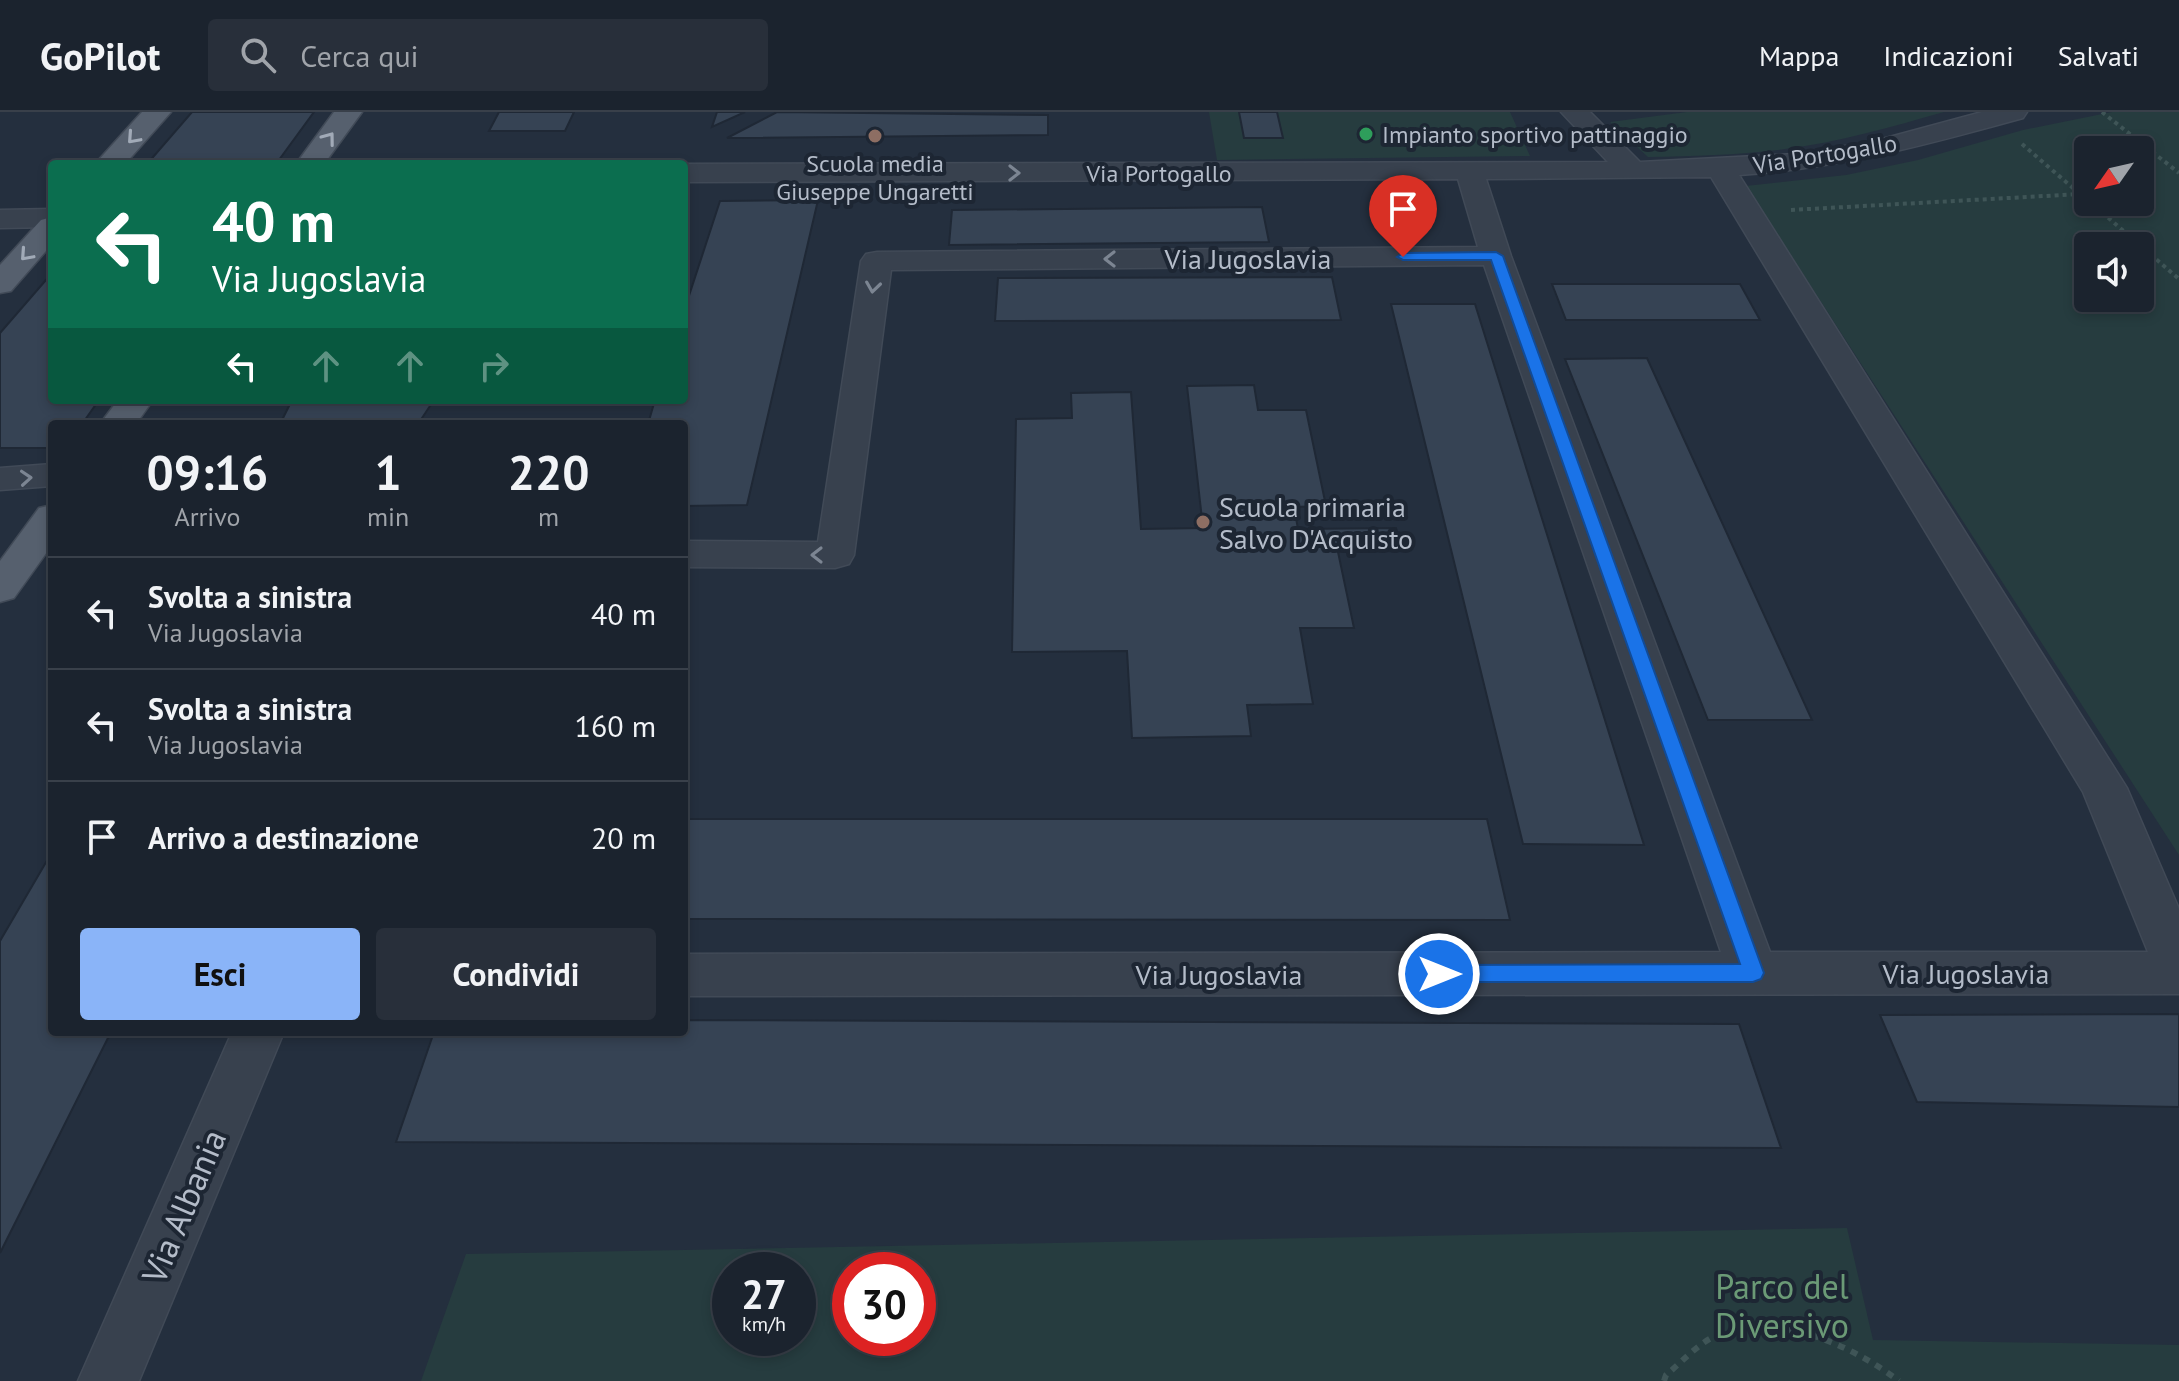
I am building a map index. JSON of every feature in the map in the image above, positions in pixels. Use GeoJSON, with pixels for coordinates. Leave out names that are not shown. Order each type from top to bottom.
{"type":"FeatureCollection","features":[{"type":"Feature","properties":{"kind":"main road"},"geometry":{"type":"LineString","coordinates":[[113,160],[157,112]]}},
{"type":"Feature","properties":{"kind":"main road"},"geometry":{"type":"LineString","coordinates":[[313,160],[348,112]]}},
{"type":"Feature","properties":{"kind":"main road"},"geometry":{"type":"LineString","coordinates":[[0,284],[48,230]]}},
{"type":"Feature","properties":{"kind":"main road"},"geometry":{"type":"LineString","coordinates":[[0,589],[40,550],[48,528]]}},
{"type":"Feature","properties":{"kind":"street"},"geometry":{"type":"LineString","coordinates":[[1575,112],[1633,171]]}},
{"type":"Feature","properties":{"kind":"street","name":"Via Portogallo"},"geometry":{"type":"LineString","coordinates":[[688,173],[1470,173],[1720,168],[1795,163],[2014,125]]}},
{"type":"Feature","properties":{"kind":"street"},"geometry":{"type":"LineString","coordinates":[[1720,168],[2104,788],[2179,966]]}},
{"type":"Feature","properties":{"kind":"street"},"geometry":{"type":"LineString","coordinates":[[1470,173],[1496,256],[1753,973]]}},
{"type":"Feature","properties":{"kind":"street"},"geometry":{"type":"LineString","coordinates":[[0,219],[48,218]]}},
{"type":"Feature","properties":{"kind":"street","name":"Via Jugoslavia"},"geometry":{"type":"LineString","coordinates":[[688,554],[835,555],[877,261],[1496,256]]}},
{"type":"Feature","properties":{"kind":"street"},"geometry":{"type":"LineString","coordinates":[[0,479],[48,475]]}},
{"type":"Feature","properties":{"kind":"street","name":"Via Jugoslavia"},"geometry":{"type":"LineString","coordinates":[[688,975],[2179,973]]}},
{"type":"Feature","properties":{"kind":"street","name":"Via Albania"},"geometry":{"type":"LineString","coordinates":[[108,1381],[256,1036]]}},
{"type":"Feature","properties":{"kind":"path"},"geometry":{"type":"LineString","coordinates":[[2102,112],[2179,173]]}},
{"type":"Feature","properties":{"kind":"path"},"geometry":{"type":"LineString","coordinates":[[2014,125],[2074,187]]}},
{"type":"Feature","properties":{"kind":"path"},"geometry":{"type":"LineString","coordinates":[[1789,211],[2074,194]]}},
{"type":"Feature","properties":{"kind":"path"},"geometry":{"type":"LineString","coordinates":[[2106,216],[2179,279]]}},
{"type":"Feature","properties":{"kind":"path"},"geometry":{"type":"LineString","coordinates":[[1664,1381],[1666,1375],[1719,1334],[1773,1327],[1835,1343],[1899,1381]]}},
{"type":"Feature","properties":{"kind":"green space","name":"Impianto sportivo pattinaggio"},"geometry":{"type":"Polygon","coordinates":[[[1209,112],[1510,112],[1530,156],[1217,160],[1209,112]]]}},
{"type":"Feature","properties":{"kind":"green space"},"geometry":{"type":"Polygon","coordinates":[[[1687,112],[1944,112],[1865,134],[1805,146],[1751,153],[1682,156],[1648,157],[1610,122],[1687,112]]]}},
{"type":"Feature","properties":{"kind":"green space"},"geometry":{"type":"Polygon","coordinates":[[[2112,112],[2179,112],[2179,855],[1746,186],[1846,175],[1918,160],[2023,130],[2112,112]]]}},
{"type":"Feature","properties":{"kind":"green space","name":"Parco del Diversivo"},"geometry":{"type":"Polygon","coordinates":[[[1847,1228],[1873,1340],[2179,1345],[2179,1381],[421,1381],[466,1254],[1847,1228]]]}},
{"type":"Feature","properties":{"kind":"building"},"geometry":{"type":"Polygon","coordinates":[[[192,112],[314,112],[279,160],[150,160],[192,112]]]}},
{"type":"Feature","properties":{"kind":"building"},"geometry":{"type":"Polygon","coordinates":[[[499,112],[574,112],[565,131],[489,131],[499,112]]]}},
{"type":"Feature","properties":{"kind":"building"},"geometry":{"type":"Polygon","coordinates":[[[717,112],[745,112],[712,127],[717,112]]]}},
{"type":"Feature","properties":{"kind":"building"},"geometry":{"type":"Polygon","coordinates":[[[777,112],[1048,115],[1048,135],[727,138],[777,112]]]}},
{"type":"Feature","properties":{"kind":"building"},"geometry":{"type":"Polygon","coordinates":[[[1239,112],[1277,112],[1283,138],[1244,138],[1239,112]]]}},
{"type":"Feature","properties":{"kind":"building"},"geometry":{"type":"Polygon","coordinates":[[[818,200],[747,505],[688,506],[688,420],[649,420],[654,404],[688,404],[688,299],[720,201],[818,200]]]}},
{"type":"Feature","properties":{"kind":"building"},"geometry":{"type":"Polygon","coordinates":[[[1262,207],[1269,242],[949,245],[952,210],[1262,207]]]}},
{"type":"Feature","properties":{"kind":"building"},"geometry":{"type":"Polygon","coordinates":[[[1332,277],[1341,320],[995,321],[998,278],[1332,277]]]}},
{"type":"Feature","properties":{"kind":"building"},"geometry":{"type":"Polygon","coordinates":[[[48,278],[48,404],[96,404],[85,420],[48,420],[48,448],[0,448],[0,333],[48,278]]]}},
{"type":"Feature","properties":{"kind":"building"},"geometry":{"type":"Polygon","coordinates":[[[1552,284],[1740,284],[1760,320],[1566,320],[1552,284]]]}},
{"type":"Feature","properties":{"kind":"building"},"geometry":{"type":"Polygon","coordinates":[[[1391,304],[1475,304],[1644,845],[1523,844],[1391,304]]]}},
{"type":"Feature","properties":{"kind":"building"},"geometry":{"type":"Polygon","coordinates":[[[1647,358],[1812,720],[1708,720],[1565,359],[1647,358]]]}},
{"type":"Feature","properties":{"kind":"building"},"geometry":{"type":"Polygon","coordinates":[[[1254,385],[1258,410],[1306,410],[1326,506],[1294,507],[1298,529],[1396,528],[1402,551],[1338,552],[1354,628],[1300,628],[1313,704],[1247,705],[1251,736],[1132,738],[1127,651],[1012,652],[1016,419],[1072,418],[1071,393],[1131,392],[1141,529],[1203,528],[1187,386],[1254,385]]]}},
{"type":"Feature","properties":{"kind":"building"},"geometry":{"type":"Polygon","coordinates":[[[290,404],[431,404],[421,420],[282,420],[290,404]]]}},
{"type":"Feature","properties":{"kind":"building"},"geometry":{"type":"Polygon","coordinates":[[[688,819],[1487,819],[1510,920],[688,919],[688,819]]]}},
{"type":"Feature","properties":{"kind":"building"},"geometry":{"type":"Polygon","coordinates":[[[48,859],[48,1036],[109,1036],[0,1253],[0,941],[48,859]]]}},
{"type":"Feature","properties":{"kind":"building"},"geometry":{"type":"Polygon","coordinates":[[[2179,1014],[2179,1107],[1917,1102],[1880,1015],[2179,1014]]]}},
{"type":"Feature","properties":{"kind":"building"},"geometry":{"type":"Polygon","coordinates":[[[688,1020],[1739,1024],[1781,1148],[396,1142],[433,1036],[688,1036],[688,1020]]]}},
{"type":"Feature","properties":{"kind":"place","name":"Impianto sportivo pattinaggio"},"geometry":{"type":"Point","coordinates":[1366,134]}},
{"type":"Feature","properties":{"kind":"place","name":"Scuola media Giuseppe Ungaretti"},"geometry":{"type":"Point","coordinates":[875,136]}},
{"type":"Feature","properties":{"kind":"place","name":"Scuola primaria Salvo D'Acquisto"},"geometry":{"type":"Point","coordinates":[1203,522]}},
{"type":"Feature","properties":{"kind":"route"},"geometry":{"type":"LineString","coordinates":[[1403,257],[1496,256],[1753,973],[1439,974]]}}]}
